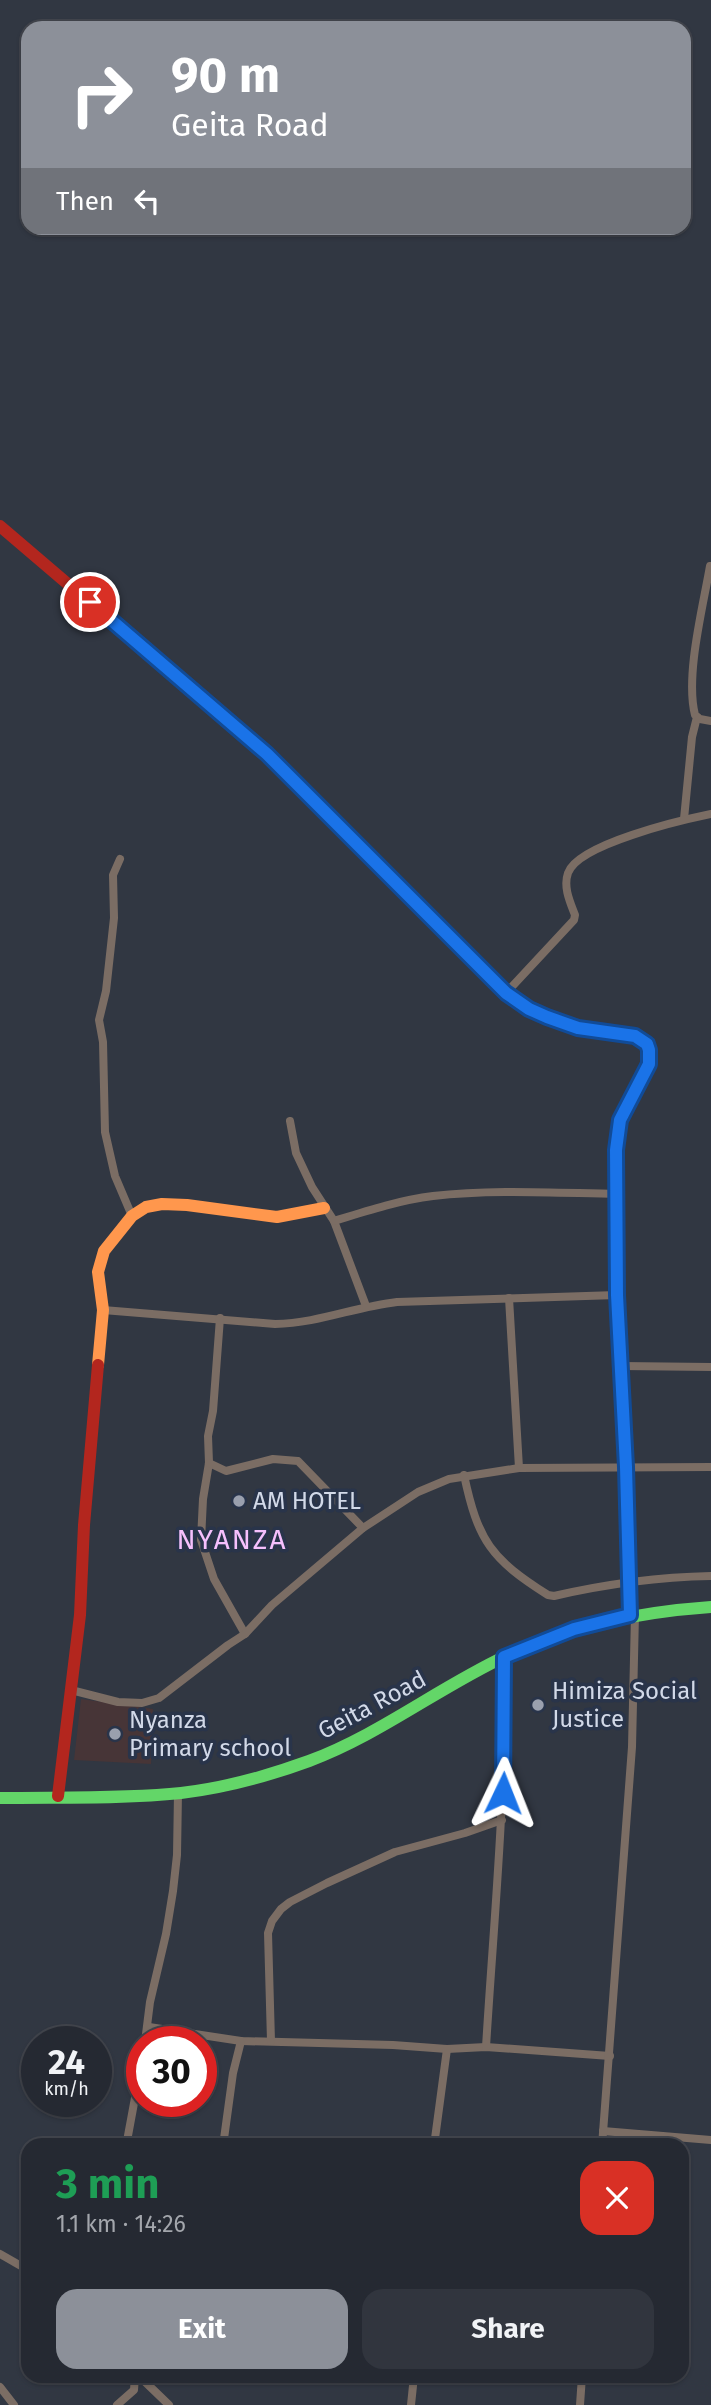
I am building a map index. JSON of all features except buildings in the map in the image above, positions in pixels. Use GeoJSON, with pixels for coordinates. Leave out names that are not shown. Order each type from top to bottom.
{"type":"FeatureCollection","features":[{"type":"Feature","properties":{"kind":"main road"},"geometry":{"type":"LineString","coordinates":[[0,526],[267,754],[506,993],[529,1009],[561,1023],[635,1036],[647,1044],[649,1064],[620,1120],[616,1150],[617,1295],[632,1615]]}},
{"type":"Feature","properties":{"kind":"main road"},"geometry":{"type":"LineString","coordinates":[[58,1796],[80,1615],[84,1525],[103,1310],[98,1272],[100,1260],[119,1230],[132,1216],[146,1207],[162,1204],[187,1205],[277,1217],[324,1208]]}},
{"type":"Feature","properties":{"kind":"main road","name":"Geita Road"},"geometry":{"type":"LineString","coordinates":[[0,1798],[178,1793],[222,1787],[312,1760],[361,1739],[504,1657],[574,1629],[663,1609],[711,1607]]}},
{"type":"Feature","properties":{"kind":"street"},"geometry":{"type":"LineString","coordinates":[[684,819],[696,717],[691,694],[692,675],[710,566]]}},
{"type":"Feature","properties":{"kind":"street"},"geometry":{"type":"LineString","coordinates":[[696,717],[711,721]]}},
{"type":"Feature","properties":{"kind":"street"},"geometry":{"type":"LineString","coordinates":[[506,993],[574,920],[575,915],[566,889],[568,872],[572,866],[589,853],[614,841],[684,819],[711,814]]}},
{"type":"Feature","properties":{"kind":"street"},"geometry":{"type":"LineString","coordinates":[[120,859],[113,875],[114,918],[106,991],[99,1020],[103,1042],[107,1146],[115,1176],[132,1216]]}},
{"type":"Feature","properties":{"kind":"street"},"geometry":{"type":"LineString","coordinates":[[290,1121],[296,1153],[324,1208],[334,1221],[366,1306]]}},
{"type":"Feature","properties":{"kind":"street"},"geometry":{"type":"LineString","coordinates":[[334,1221],[383,1206],[434,1196],[536,1192],[617,1194]]}},
{"type":"Feature","properties":{"kind":"street"},"geometry":{"type":"LineString","coordinates":[[103,1310],[275,1324],[328,1318],[366,1306],[426,1300],[617,1295]]}},
{"type":"Feature","properties":{"kind":"street"},"geometry":{"type":"LineString","coordinates":[[509,1298],[519,1468]]}},
{"type":"Feature","properties":{"kind":"street"},"geometry":{"type":"LineString","coordinates":[[220,1318],[201,1540],[214,1578],[245,1634]]}},
{"type":"Feature","properties":{"kind":"street"},"geometry":{"type":"LineString","coordinates":[[621,1366],[711,1367]]}},
{"type":"Feature","properties":{"kind":"street"},"geometry":{"type":"LineString","coordinates":[[209,1463],[226,1471],[273,1459],[298,1461],[363,1528]]}},
{"type":"Feature","properties":{"kind":"street"},"geometry":{"type":"LineString","coordinates":[[71,1690],[118,1702],[142,1703],[170,1691],[245,1634],[272,1605],[363,1528],[418,1492],[449,1479],[519,1468],[711,1467]]}},
{"type":"Feature","properties":{"kind":"street"},"geometry":{"type":"LineString","coordinates":[[464,1475],[477,1525],[489,1548],[506,1564],[554,1597],[653,1578],[711,1576]]}},
{"type":"Feature","properties":{"kind":"street"},"geometry":{"type":"LineString","coordinates":[[603,2138],[632,1748],[632,1615]]}},
{"type":"Feature","properties":{"kind":"street"},"geometry":{"type":"LineString","coordinates":[[486,2048],[502,1820],[504,1657]]}},
{"type":"Feature","properties":{"kind":"street"},"geometry":{"type":"LineString","coordinates":[[149,2026],[150,2002],[173,1891],[177,1855],[178,1793]]}},
{"type":"Feature","properties":{"kind":"street"},"geometry":{"type":"LineString","coordinates":[[271,2041],[268,1933],[272,1921],[281,1909],[308,1893],[395,1852],[502,1820]]}},
{"type":"Feature","properties":{"kind":"street"},"geometry":{"type":"LineString","coordinates":[[217,2037],[241,2041],[447,2049],[486,2048],[610,2056]]}},
{"type":"Feature","properties":{"kind":"street"},"geometry":{"type":"LineString","coordinates":[[224,2138],[233,2073],[241,2041]]}},
{"type":"Feature","properties":{"kind":"street"},"geometry":{"type":"LineString","coordinates":[[435,2138],[447,2049]]}},
{"type":"Feature","properties":{"kind":"street"},"geometry":{"type":"LineString","coordinates":[[128,2138],[131,2117]]}},
{"type":"Feature","properties":{"kind":"street"},"geometry":{"type":"LineString","coordinates":[[603,2131],[687,2138]]}},
{"type":"Feature","properties":{"kind":"street"},"geometry":{"type":"LineString","coordinates":[[689,2138],[711,2140]]}},
{"type":"Feature","properties":{"kind":"street"},"geometry":{"type":"LineString","coordinates":[[0,2254],[21,2266]]}},
{"type":"Feature","properties":{"kind":"street"},"geometry":{"type":"LineString","coordinates":[[117,2405],[134,2390],[136,2383]]}},
{"type":"Feature","properties":{"kind":"street"},"geometry":{"type":"LineString","coordinates":[[145,2383],[169,2405]]}},
{"type":"Feature","properties":{"kind":"street"},"geometry":{"type":"LineString","coordinates":[[411,2405],[413,2383]]}},
{"type":"Feature","properties":{"kind":"street"},"geometry":{"type":"LineString","coordinates":[[580,2405],[582,2383]]}},
{"type":"Feature","properties":{"kind":"street"},"geometry":{"type":"LineString","coordinates":[[0,2387],[14,2405]]}},
{"type":"Feature","properties":{"kind":"shaded area","name":"Nyanza Primary school"},"geometry":{"type":"Polygon","coordinates":[[[81,1699],[153,1709],[151,1764],[74,1760],[81,1699]]]}},
{"type":"Feature","properties":{"kind":"traffic: fast"},"geometry":{"type":"LineString","coordinates":[[474,961],[508,992],[544,1016],[573,1027],[630,1036],[647,1044],[649,1064],[620,1120],[616,1150],[620,1351]]}},
{"type":"Feature","properties":{"kind":"traffic: fast"},"geometry":{"type":"LineString","coordinates":[[0,1798],[159,1795],[246,1781],[335,1750],[384,1725],[456,1682],[530,1645],[606,1622],[658,1612],[711,1607]]}},
{"type":"Feature","properties":{"kind":"traffic: slow"},"geometry":{"type":"LineString","coordinates":[[240,731],[267,754],[474,961]]}},
{"type":"Feature","properties":{"kind":"traffic: slow"},"geometry":{"type":"LineString","coordinates":[[98,1365],[103,1310],[98,1272],[104,1251],[132,1216],[146,1207],[162,1204],[277,1217],[324,1208]]}},
{"type":"Feature","properties":{"kind":"traffic: slow"},"geometry":{"type":"LineString","coordinates":[[620,1351],[630,1615]]}},
{"type":"Feature","properties":{"kind":"traffic: jam"},"geometry":{"type":"LineString","coordinates":[[0,526],[240,731]]}},
{"type":"Feature","properties":{"kind":"traffic: jam"},"geometry":{"type":"LineString","coordinates":[[58,1796],[80,1615],[84,1525],[98,1365]]}},
{"type":"Feature","properties":{"kind":"place","name":"AM HOTEL"},"geometry":{"type":"Point","coordinates":[239,1501]}},
{"type":"Feature","properties":{"kind":"place","name":"Himiza Social Justice"},"geometry":{"type":"Point","coordinates":[538,1705]}},
{"type":"Feature","properties":{"kind":"place","name":"Nyanza Primary school"},"geometry":{"type":"Point","coordinates":[115,1734]}},
{"type":"Feature","properties":{"kind":"district","name":"NYANZA"},"geometry":{"type":"Point","coordinates":[232,1539]}},
{"type":"Feature","properties":{"kind":"route"},"geometry":{"type":"LineString","coordinates":[[90,602],[267,754],[406,890],[506,993],[529,1009],[561,1023],[635,1036],[647,1044],[649,1064],[625,1105],[616,1150],[617,1295],[630,1615],[574,1629],[504,1657],[503,1793]]}}]}
